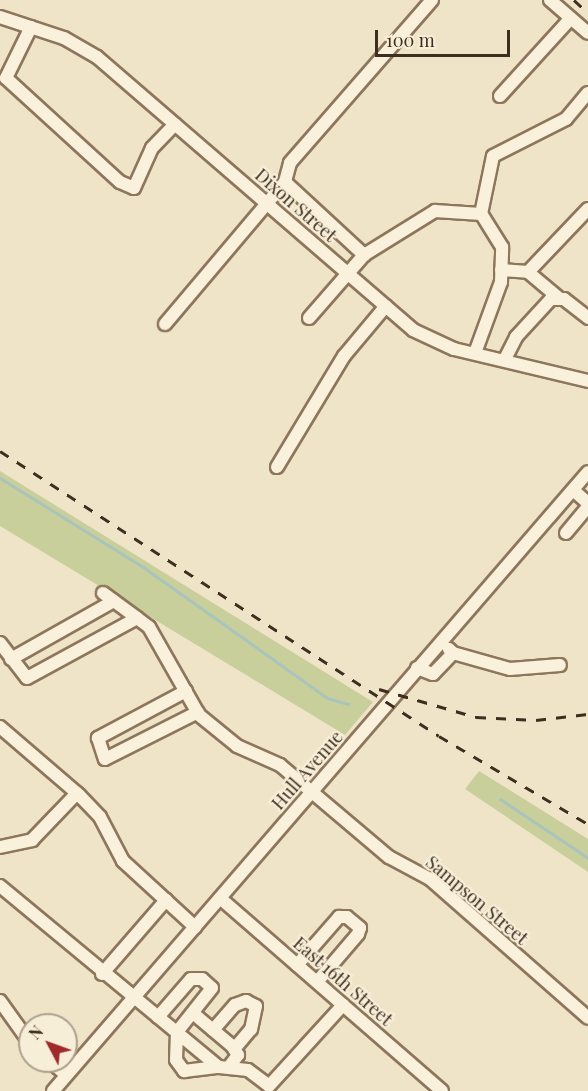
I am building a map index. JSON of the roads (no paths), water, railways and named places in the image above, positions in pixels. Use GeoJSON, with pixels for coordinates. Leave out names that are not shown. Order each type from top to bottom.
{"type":"FeatureCollection","features":[{"type":"Feature","properties":{"kind":"street"},"geometry":{"type":"LineString","coordinates":[[165,324],[285,182],[290,163],[432,0]]}},
{"type":"Feature","properties":{"kind":"street"},"geometry":{"type":"LineString","coordinates":[[550,0],[588,33]]}},
{"type":"Feature","properties":{"kind":"street","name":"Dixon Street"},"geometry":{"type":"LineString","coordinates":[[0,16],[31,27],[97,57],[386,306],[440,344],[588,381]]}},
{"type":"Feature","properties":{"kind":"street"},"geometry":{"type":"LineString","coordinates":[[501,96],[571,18]]}},
{"type":"Feature","properties":{"kind":"street"},"geometry":{"type":"LineString","coordinates":[[31,27],[6,78],[120,182],[134,188],[152,148],[176,124]]}},
{"type":"Feature","properties":{"kind":"street"},"geometry":{"type":"LineString","coordinates":[[475,353],[501,270],[502,247],[481,214],[493,156],[566,119],[588,93]]}},
{"type":"Feature","properties":{"kind":"street"},"geometry":{"type":"LineString","coordinates":[[285,182],[364,255]]}},
{"type":"Feature","properties":{"kind":"street"},"geometry":{"type":"LineString","coordinates":[[528,272],[588,209]]}},
{"type":"Feature","properties":{"kind":"street"},"geometry":{"type":"LineString","coordinates":[[309,318],[349,275],[364,255],[435,211],[481,214]]}},
{"type":"Feature","properties":{"kind":"street"},"geometry":{"type":"LineString","coordinates":[[501,270],[528,272],[588,318]]}},
{"type":"Feature","properties":{"kind":"street"},"geometry":{"type":"LineString","coordinates":[[505,359],[516,337],[558,297]]}},
{"type":"Feature","properties":{"kind":"street"},"geometry":{"type":"LineString","coordinates":[[277,466],[344,356],[386,306]]}},
{"type":"Feature","properties":{"kind":"street","name":"Hull Avenue"},"geometry":{"type":"LineString","coordinates":[[53,1091],[588,472]]}},
{"type":"Feature","properties":{"kind":"street"},"geometry":{"type":"LineString","coordinates":[[566,533],[588,505],[573,489]]}},
{"type":"Feature","properties":{"kind":"street","name":"Sampson Street"},"geometry":{"type":"LineString","coordinates":[[103,593],[149,627],[198,712],[237,746],[280,765],[389,857],[430,879],[588,1018]]}},
{"type":"Feature","properties":{"kind":"street"},"geometry":{"type":"LineString","coordinates":[[10,659],[114,601]]}},
{"type":"Feature","properties":{"kind":"street"},"geometry":{"type":"LineString","coordinates":[[0,643],[10,659],[27,678],[137,618]]}},
{"type":"Feature","properties":{"kind":"street"},"geometry":{"type":"LineString","coordinates":[[440,641],[453,652],[510,669],[560,664]]}},
{"type":"Feature","properties":{"kind":"street"},"geometry":{"type":"LineString","coordinates":[[417,668],[433,674],[453,652]]}},
{"type":"Feature","properties":{"kind":"street"},"geometry":{"type":"LineString","coordinates":[[186,691],[98,738],[105,759],[198,712]]}},
{"type":"Feature","properties":{"kind":"street"},"geometry":{"type":"LineString","coordinates":[[0,727],[77,793],[100,817],[123,861],[195,927]]}},
{"type":"Feature","properties":{"kind":"street"},"geometry":{"type":"LineString","coordinates":[[0,847],[32,840],[77,793]]}},
{"type":"Feature","properties":{"kind":"street"},"geometry":{"type":"LineString","coordinates":[[0,886],[102,974],[224,1067]]}},
{"type":"Feature","properties":{"kind":"street","name":"East 16th Street"},"geometry":{"type":"LineString","coordinates":[[220,898],[442,1091]]}},
{"type":"Feature","properties":{"kind":"street"},"geometry":{"type":"LineString","coordinates":[[102,974],[166,900]]}},
{"type":"Feature","properties":{"kind":"street"},"geometry":{"type":"LineString","coordinates":[[297,965],[339,917],[347,917],[360,928],[317,982]]}},
{"type":"Feature","properties":{"kind":"street"},"geometry":{"type":"LineString","coordinates":[[158,1017],[191,979],[202,979],[212,988],[194,1014],[177,1032],[179,1067],[224,1067],[248,1070],[266,1089],[342,1005]]}},
{"type":"Feature","properties":{"kind":"street"},"geometry":{"type":"LineString","coordinates":[[0,1001],[18,1026]]}},
{"type":"Feature","properties":{"kind":"street"},"geometry":{"type":"LineString","coordinates":[[213,1030],[235,1005],[246,1001],[256,1006],[251,1029],[234,1049]]}},
{"type":"Feature","properties":{"kind":"street"},"geometry":{"type":"LineString","coordinates":[[194,1014],[238,1055],[224,1067]]}},
{"type":"Feature","properties":{"kind":"waterway"},"geometry":{"type":"LineString","coordinates":[[0,478],[143,567],[327,698],[348,704]]}},
{"type":"Feature","properties":{"kind":"waterway"},"geometry":{"type":"LineString","coordinates":[[500,799],[588,858]]}},
{"type":"Feature","properties":{"kind":"railway"},"geometry":{"type":"LineString","coordinates":[[574,0],[588,13]]}},
{"type":"Feature","properties":{"kind":"railway"},"geometry":{"type":"LineString","coordinates":[[0,451],[439,736],[588,824]]}},
{"type":"Feature","properties":{"kind":"railway"},"geometry":{"type":"LineString","coordinates":[[379,689],[476,717],[536,720],[588,714]]}}]}
